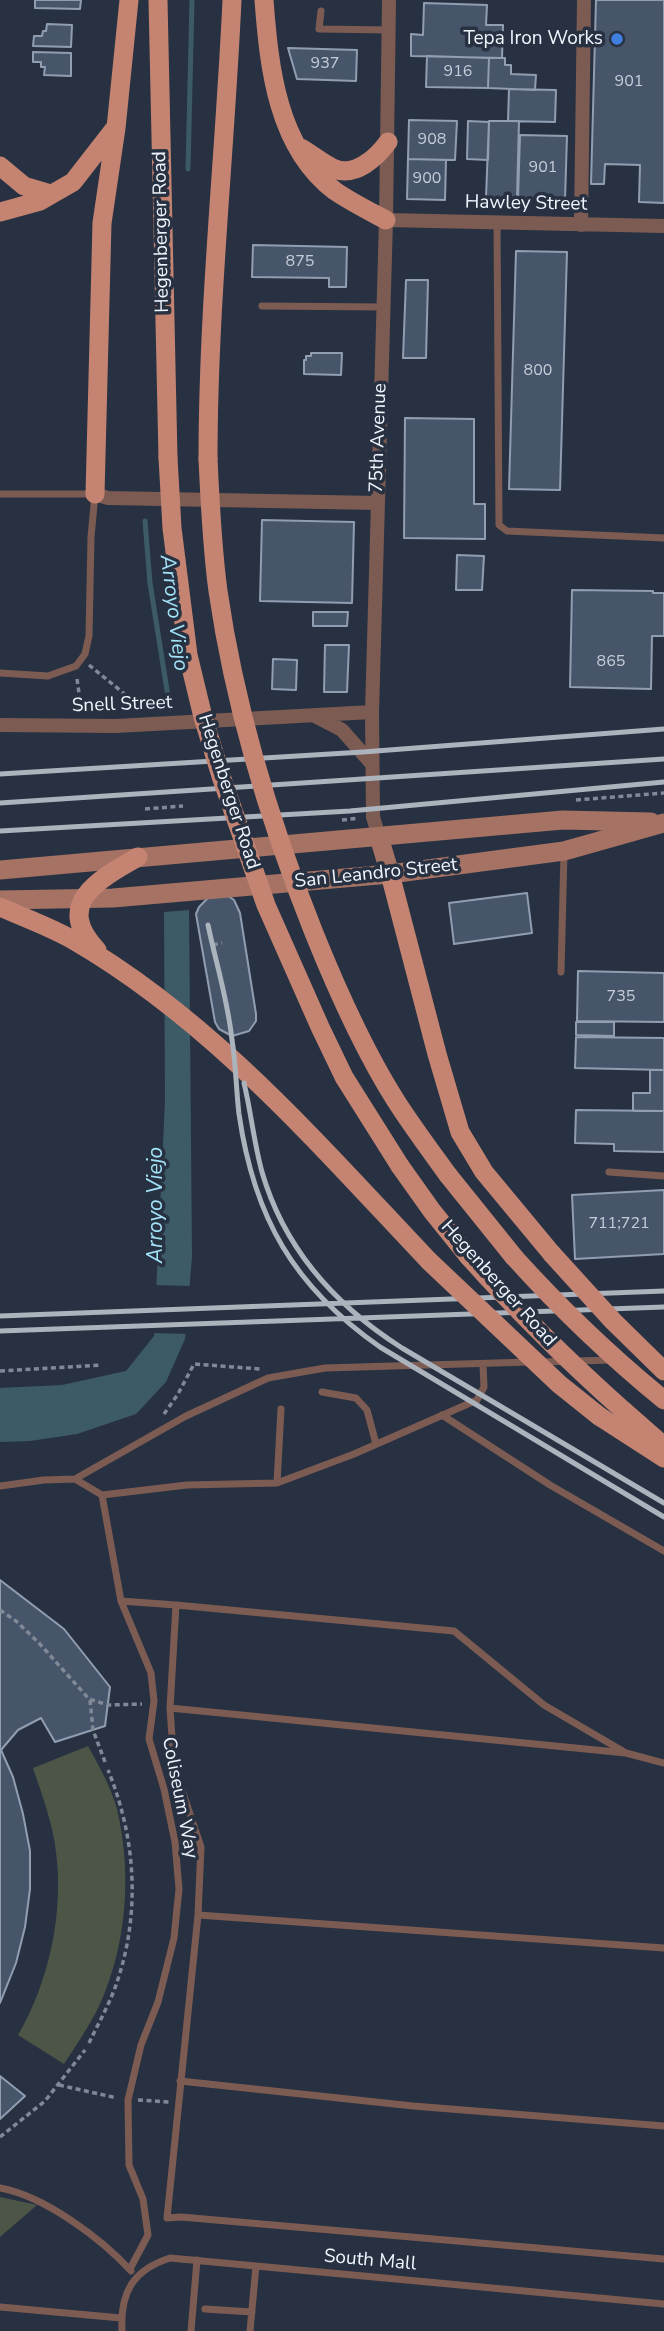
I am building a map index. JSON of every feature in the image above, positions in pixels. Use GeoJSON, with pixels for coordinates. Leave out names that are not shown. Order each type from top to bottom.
{"type":"FeatureCollection","features":[{"type":"Feature","properties":{"kind":"main road"},"geometry":{"type":"LineString","coordinates":[[95,495],[102,223],[116,128],[129,0]]}},
{"type":"Feature","properties":{"kind":"main road","name":"Hegenberger Road"},"geometry":{"type":"LineString","coordinates":[[158,0],[168,458],[172,528],[188,655],[203,717],[266,905],[344,1077],[432,1211],[469,1257],[532,1326],[664,1446]]}},
{"type":"Feature","properties":{"kind":"main road","name":"Hegenberger Road"},"geometry":{"type":"LineString","coordinates":[[232,0],[208,397],[208,458],[218,590],[228,651],[254,762],[298,894],[348,1012],[396,1100],[448,1175],[553,1301],[611,1357],[664,1400]]}},
{"type":"Feature","properties":{"kind":"main road"},"geometry":{"type":"LineString","coordinates":[[264,0],[270,60],[282,111],[295,144],[313,171],[335,190],[386,220]]}},
{"type":"Feature","properties":{"kind":"main road"},"geometry":{"type":"LineString","coordinates":[[0,212],[40,201],[73,182],[116,128]]}},
{"type":"Feature","properties":{"kind":"main road"},"geometry":{"type":"LineString","coordinates":[[295,144],[337,170],[353,169],[367,164],[379,155],[388,142]]}},
{"type":"Feature","properties":{"kind":"main road"},"geometry":{"type":"LineString","coordinates":[[0,166],[24,186],[51,194]]}},
{"type":"Feature","properties":{"kind":"main road","name":"San Leandro Street"},"geometry":{"type":"LineString","coordinates":[[0,870],[563,820],[664,823]]}},
{"type":"Feature","properties":{"kind":"main road","name":"San Leandro Street"},"geometry":{"type":"LineString","coordinates":[[0,900],[142,896],[390,874],[564,851],[664,823]]}},
{"type":"Feature","properties":{"kind":"main road","name":"75th Avenue"},"geometry":{"type":"LineString","coordinates":[[379,837],[390,874]]}},
{"type":"Feature","properties":{"kind":"main road"},"geometry":{"type":"LineString","coordinates":[[113,964],[95,948],[82,930],[79,918],[83,899],[88,890],[97,883],[138,857]]}},
{"type":"Feature","properties":{"kind":"main road"},"geometry":{"type":"LineString","coordinates":[[390,874],[436,1054],[460,1132],[484,1172],[552,1254],[613,1321],[664,1371]]}},
{"type":"Feature","properties":{"kind":"main road"},"geometry":{"type":"LineString","coordinates":[[0,907],[58,932],[113,964],[158,996],[251,1074],[429,1261],[559,1384],[599,1416],[664,1458]]}},
{"type":"Feature","properties":{"kind":"street","name":"75th Avenue"},"geometry":{"type":"LineString","coordinates":[[379,837],[373,817],[372,712],[388,142],[389,0]]}},
{"type":"Feature","properties":{"kind":"street"},"geometry":{"type":"LineString","coordinates":[[581,225],[584,0]]}},
{"type":"Feature","properties":{"kind":"street","name":"Hawley Street"},"geometry":{"type":"LineString","coordinates":[[386,220],[664,226]]}},
{"type":"Feature","properties":{"kind":"street"},"geometry":{"type":"LineString","coordinates":[[95,495],[108,498],[377,503]]}},
{"type":"Feature","properties":{"kind":"street","name":"Snell Street"},"geometry":{"type":"LineString","coordinates":[[0,725],[116,726],[372,712]]}},
{"type":"Feature","properties":{"kind":"street"},"geometry":{"type":"LineString","coordinates":[[313,715],[342,730],[372,764]]}},
{"type":"Feature","properties":{"kind":"lane"},"geometry":{"type":"LineString","coordinates":[[321,11],[319,29],[389,30]]}},
{"type":"Feature","properties":{"kind":"lane"},"geometry":{"type":"LineString","coordinates":[[497,222],[499,525],[507,531],[664,538]]}},
{"type":"Feature","properties":{"kind":"lane"},"geometry":{"type":"LineString","coordinates":[[262,306],[384,307]]}},
{"type":"Feature","properties":{"kind":"lane"},"geometry":{"type":"LineString","coordinates":[[0,494],[95,495],[90,537],[89,636],[79,663],[48,676],[0,673]]}},
{"type":"Feature","properties":{"kind":"lane"},"geometry":{"type":"LineString","coordinates":[[561,972],[564,851]]}},
{"type":"Feature","properties":{"kind":"lane"},"geometry":{"type":"LineString","coordinates":[[609,1172],[664,1176]]}},
{"type":"Feature","properties":{"kind":"lane"},"geometry":{"type":"LineString","coordinates":[[638,1359],[664,1358]]}},
{"type":"Feature","properties":{"kind":"lane"},"geometry":{"type":"LineString","coordinates":[[0,1486],[75,1479],[160,1430],[268,1378],[325,1368],[625,1359]]}},
{"type":"Feature","properties":{"kind":"lane"},"geometry":{"type":"LineString","coordinates":[[75,1479],[102,1495],[187,1485],[277,1483],[477,1400],[484,1387],[484,1364]]}},
{"type":"Feature","properties":{"kind":"lane"},"geometry":{"type":"LineString","coordinates":[[322,1392],[356,1398],[367,1410],[376,1444]]}},
{"type":"Feature","properties":{"kind":"lane"},"geometry":{"type":"LineString","coordinates":[[277,1483],[281,1409]]}},
{"type":"Feature","properties":{"kind":"lane"},"geometry":{"type":"LineString","coordinates":[[442,1415],[550,1485],[664,1552]]}},
{"type":"Feature","properties":{"kind":"lane","name":"Coliseum Way"},"geometry":{"type":"LineString","coordinates":[[102,1495],[121,1601],[151,1672],[154,1701],[149,1739],[164,1789],[175,1842],[179,1889],[174,1938],[158,2002],[138,2055],[128,2100],[129,2165],[143,2199],[148,2235],[130,2269]]}},
{"type":"Feature","properties":{"kind":"lane"},"geometry":{"type":"LineString","coordinates":[[121,1601],[454,1631],[544,1705],[626,1753]]}},
{"type":"Feature","properties":{"kind":"lane"},"geometry":{"type":"LineString","coordinates":[[176,1605],[170,1708],[174,1766],[201,1847],[198,1915],[167,2218],[181,2217],[664,2259]]}},
{"type":"Feature","properties":{"kind":"lane"},"geometry":{"type":"LineString","coordinates":[[170,1708],[626,1753],[664,1763]]}},
{"type":"Feature","properties":{"kind":"lane"},"geometry":{"type":"LineString","coordinates":[[198,1915],[664,1948]]}},
{"type":"Feature","properties":{"kind":"lane"},"geometry":{"type":"LineString","coordinates":[[180,2081],[413,2106],[664,2126]]}},
{"type":"Feature","properties":{"kind":"lane"},"geometry":{"type":"LineString","coordinates":[[0,2188],[37,2200],[95,2239],[130,2269],[135,2278],[125,2297],[121,2318],[122,2331]]}},
{"type":"Feature","properties":{"kind":"lane","name":"South Mall"},"geometry":{"type":"LineString","coordinates":[[135,2278],[150,2265],[170,2258],[664,2304]]}},
{"type":"Feature","properties":{"kind":"lane"},"geometry":{"type":"LineString","coordinates":[[191,2331],[197,2260]]}},
{"type":"Feature","properties":{"kind":"lane"},"geometry":{"type":"LineString","coordinates":[[250,2331],[256,2266]]}},
{"type":"Feature","properties":{"kind":"lane"},"geometry":{"type":"LineString","coordinates":[[0,2307],[121,2318]]}},
{"type":"Feature","properties":{"kind":"lane"},"geometry":{"type":"LineString","coordinates":[[205,2309],[252,2312]]}},
{"type":"Feature","properties":{"kind":"path"},"geometry":{"type":"LineString","coordinates":[[79,663],[80,701]]}},
{"type":"Feature","properties":{"kind":"path"},"geometry":{"type":"LineString","coordinates":[[79,663],[147,712]]}},
{"type":"Feature","properties":{"kind":"path"},"geometry":{"type":"LineString","coordinates":[[145,809],[183,806]]}},
{"type":"Feature","properties":{"kind":"path"},"geometry":{"type":"LineString","coordinates":[[212,945],[222,943]]}},
{"type":"Feature","properties":{"kind":"path"},"geometry":{"type":"LineString","coordinates":[[160,1430],[165,1411],[178,1394],[194,1364],[259,1368],[268,1378]]}},
{"type":"Feature","properties":{"kind":"path"},"geometry":{"type":"LineString","coordinates":[[0,1371],[101,1365]]}},
{"type":"Feature","properties":{"kind":"path"},"geometry":{"type":"LineString","coordinates":[[0,1610],[39,1643],[89,1699],[108,1705],[154,1701]]}},
{"type":"Feature","properties":{"kind":"path"},"geometry":{"type":"LineString","coordinates":[[89,1699],[93,1730],[105,1762]]}},
{"type":"Feature","properties":{"kind":"path"},"geometry":{"type":"LineString","coordinates":[[89,2043],[116,1985],[131,1929],[134,1892],[128,1841],[117,1792],[108,1769]]}},
{"type":"Feature","properties":{"kind":"path"},"geometry":{"type":"LineString","coordinates":[[0,2137],[45,2101],[85,2050]]}},
{"type":"Feature","properties":{"kind":"path"},"geometry":{"type":"LineString","coordinates":[[59,2085],[128,2100],[178,2104]]}},
{"type":"Feature","properties":{"kind":"green space"},"geometry":{"type":"Polygon","coordinates":[[[88,1746],[117,1809],[124,1858],[124,1908],[109,1981],[92,2019],[64,2064],[18,2035],[46,1970],[58,1899],[55,1841],[33,1768],[88,1746]]]}},
{"type":"Feature","properties":{"kind":"green space"},"geometry":{"type":"Polygon","coordinates":[[[0,2197],[37,2205],[0,2237],[0,2197]]]}},
{"type":"Feature","properties":{"kind":"water"},"geometry":{"type":"Polygon","coordinates":[[[189,910],[192,1257],[185,1339],[166,1382],[136,1414],[77,1434],[30,1441],[0,1442],[0,1388],[62,1385],[126,1371],[154,1336],[165,1101],[164,912],[189,910]]]}},
{"type":"Feature","properties":{"kind":"pier"},"geometry":{"type":"Polygon","coordinates":[[[153,1285],[192,1286],[189,1334],[151,1333],[153,1285]]]}},
{"type":"Feature","properties":{"kind":"building"},"geometry":{"type":"Polygon","coordinates":[[[35,0],[81,0],[80,9],[35,8],[35,0]]]}},
{"type":"Feature","properties":{"kind":"building"},"geometry":{"type":"Polygon","coordinates":[[[596,0],[664,0],[664,203],[639,202],[640,165],[605,164],[604,184],[591,184],[596,0]]]}},
{"type":"Feature","properties":{"kind":"building"},"geometry":{"type":"Polygon","coordinates":[[[424,3],[487,5],[486,25],[503,25],[502,58],[411,56],[411,34],[423,35],[424,3]]]}},
{"type":"Feature","properties":{"kind":"building"},"geometry":{"type":"Polygon","coordinates":[[[47,24],[72,25],[71,47],[33,46],[34,36],[42,36],[47,24]]]}},
{"type":"Feature","properties":{"kind":"building"},"geometry":{"type":"Polygon","coordinates":[[[288,48],[357,50],[356,81],[297,79],[288,48]]]}},
{"type":"Feature","properties":{"kind":"building"},"geometry":{"type":"Polygon","coordinates":[[[33,52],[71,53],[71,76],[44,75],[45,67],[41,67],[41,62],[33,62],[33,52]]]}},
{"type":"Feature","properties":{"kind":"building"},"geometry":{"type":"Polygon","coordinates":[[[427,56],[489,58],[488,88],[426,87],[427,56]]]}},
{"type":"Feature","properties":{"kind":"building"},"geometry":{"type":"Polygon","coordinates":[[[489,58],[505,58],[505,65],[511,65],[511,74],[536,75],[535,90],[488,88],[489,58]]]}},
{"type":"Feature","properties":{"kind":"building"},"geometry":{"type":"Polygon","coordinates":[[[509,89],[556,90],[555,122],[508,121],[509,89]]]}},
{"type":"Feature","properties":{"kind":"building"},"geometry":{"type":"Polygon","coordinates":[[[409,120],[457,121],[455,160],[408,159],[409,120]]]}},
{"type":"Feature","properties":{"kind":"building"},"geometry":{"type":"Polygon","coordinates":[[[468,121],[489,122],[488,160],[467,159],[468,121]]]}},
{"type":"Feature","properties":{"kind":"building"},"geometry":{"type":"Polygon","coordinates":[[[489,121],[519,121],[517,198],[486,197],[489,121]]]}},
{"type":"Feature","properties":{"kind":"building"},"geometry":{"type":"Polygon","coordinates":[[[520,135],[567,136],[565,200],[518,199],[520,135]]]}},
{"type":"Feature","properties":{"kind":"building"},"geometry":{"type":"Polygon","coordinates":[[[408,159],[446,160],[445,200],[407,199],[408,159]]]}},
{"type":"Feature","properties":{"kind":"building"},"geometry":{"type":"Polygon","coordinates":[[[253,245],[347,247],[346,287],[329,287],[329,278],[252,277],[253,245]]]}},
{"type":"Feature","properties":{"kind":"building"},"geometry":{"type":"Polygon","coordinates":[[[516,251],[567,252],[560,490],[509,489],[516,251]]]}},
{"type":"Feature","properties":{"kind":"building"},"geometry":{"type":"Polygon","coordinates":[[[406,280],[428,280],[426,358],[403,358],[406,280]]]}},
{"type":"Feature","properties":{"kind":"building"},"geometry":{"type":"Polygon","coordinates":[[[311,353],[342,353],[341,375],[304,374],[304,360],[306,356],[311,356],[311,353]]]}},
{"type":"Feature","properties":{"kind":"building"},"geometry":{"type":"Polygon","coordinates":[[[405,418],[474,419],[474,504],[485,504],[485,539],[404,538],[405,418]]]}},
{"type":"Feature","properties":{"kind":"building"},"geometry":{"type":"Polygon","coordinates":[[[262,520],[354,522],[352,603],[260,601],[262,520]]]}},
{"type":"Feature","properties":{"kind":"building"},"geometry":{"type":"Polygon","coordinates":[[[457,555],[484,556],[482,590],[456,590],[457,555]]]}},
{"type":"Feature","properties":{"kind":"building"},"geometry":{"type":"Polygon","coordinates":[[[572,590],[664,593],[664,636],[652,636],[651,689],[570,687],[572,590]]]}},
{"type":"Feature","properties":{"kind":"building"},"geometry":{"type":"Polygon","coordinates":[[[313,612],[348,612],[347,626],[313,626],[313,612]]]}},
{"type":"Feature","properties":{"kind":"building"},"geometry":{"type":"Polygon","coordinates":[[[325,645],[349,645],[347,692],[324,692],[325,645]]]}},
{"type":"Feature","properties":{"kind":"building"},"geometry":{"type":"Polygon","coordinates":[[[273,659],[297,660],[296,690],[272,689],[273,659]]]}},
{"type":"Feature","properties":{"kind":"building"},"geometry":{"type":"Polygon","coordinates":[[[527,893],[532,933],[454,944],[449,903],[527,893]]]}},
{"type":"Feature","properties":{"kind":"building"},"geometry":{"type":"Polygon","coordinates":[[[228,896],[234,900],[240,913],[256,1014],[256,1021],[249,1031],[232,1036],[219,1029],[215,1022],[196,914],[208,898],[228,896]]]}},
{"type":"Feature","properties":{"kind":"building"},"geometry":{"type":"Polygon","coordinates":[[[578,971],[664,973],[664,1022],[577,1021],[578,971]]]}},
{"type":"Feature","properties":{"kind":"building"},"geometry":{"type":"Polygon","coordinates":[[[576,1022],[614,1022],[614,1036],[576,1035],[576,1022]]]}},
{"type":"Feature","properties":{"kind":"building"},"geometry":{"type":"Polygon","coordinates":[[[576,1037],[664,1038],[664,1070],[575,1068],[576,1037]]]}},
{"type":"Feature","properties":{"kind":"building"},"geometry":{"type":"Polygon","coordinates":[[[650,1070],[664,1070],[664,1111],[633,1111],[633,1093],[650,1093],[650,1070]]]}},
{"type":"Feature","properties":{"kind":"building"},"geometry":{"type":"Polygon","coordinates":[[[576,1110],[664,1111],[664,1152],[614,1151],[614,1144],[575,1143],[576,1110]]]}},
{"type":"Feature","properties":{"kind":"building"},"geometry":{"type":"Polygon","coordinates":[[[664,1190],[664,1254],[575,1259],[572,1195],[664,1190]]]}},
{"type":"Feature","properties":{"kind":"building"},"geometry":{"type":"Polygon","coordinates":[[[0,1580],[64,1629],[110,1687],[105,1726],[55,1742],[41,1718],[18,1730],[1,1750],[13,1777],[23,1814],[30,1851],[30,1889],[25,1927],[16,1963],[0,2003],[0,1580]]]}},
{"type":"Feature","properties":{"kind":"building"},"geometry":{"type":"Polygon","coordinates":[[[0,2076],[25,2096],[0,2119],[0,2076]]]}},
{"type":"Feature","properties":{"kind":"waterway","name":"Arroyo Viejo"},"geometry":{"type":"LineString","coordinates":[[188,169],[192,0]]}},
{"type":"Feature","properties":{"kind":"waterway","name":"Arroyo Viejo"},"geometry":{"type":"LineString","coordinates":[[145,521],[150,583],[170,709]]}},
{"type":"Feature","properties":{"kind":"railway"},"geometry":{"type":"LineString","coordinates":[[0,774],[363,752],[664,729]]}},
{"type":"Feature","properties":{"kind":"railway"},"geometry":{"type":"LineString","coordinates":[[0,803],[664,759]]}},
{"type":"Feature","properties":{"kind":"railway"},"geometry":{"type":"LineString","coordinates":[[0,831],[350,811],[664,782]]}},
{"type":"Feature","properties":{"kind":"railway"},"geometry":{"type":"LineString","coordinates":[[208,925],[225,996],[239,1114],[255,1186],[283,1247],[302,1274],[324,1300],[380,1347],[664,1517]]}},
{"type":"Feature","properties":{"kind":"railway"},"geometry":{"type":"LineString","coordinates":[[244,1083],[259,1161],[272,1200],[299,1250],[334,1294],[402,1348],[664,1503]]}},
{"type":"Feature","properties":{"kind":"railway"},"geometry":{"type":"LineString","coordinates":[[0,1316],[664,1291]]}},
{"type":"Feature","properties":{"kind":"railway"},"geometry":{"type":"LineString","coordinates":[[0,1331],[664,1307]]}},
{"type":"Feature","properties":{"kind":"place","name":"Tepa Iron Works"},"geometry":{"type":"Point","coordinates":[617,39]}}]}
